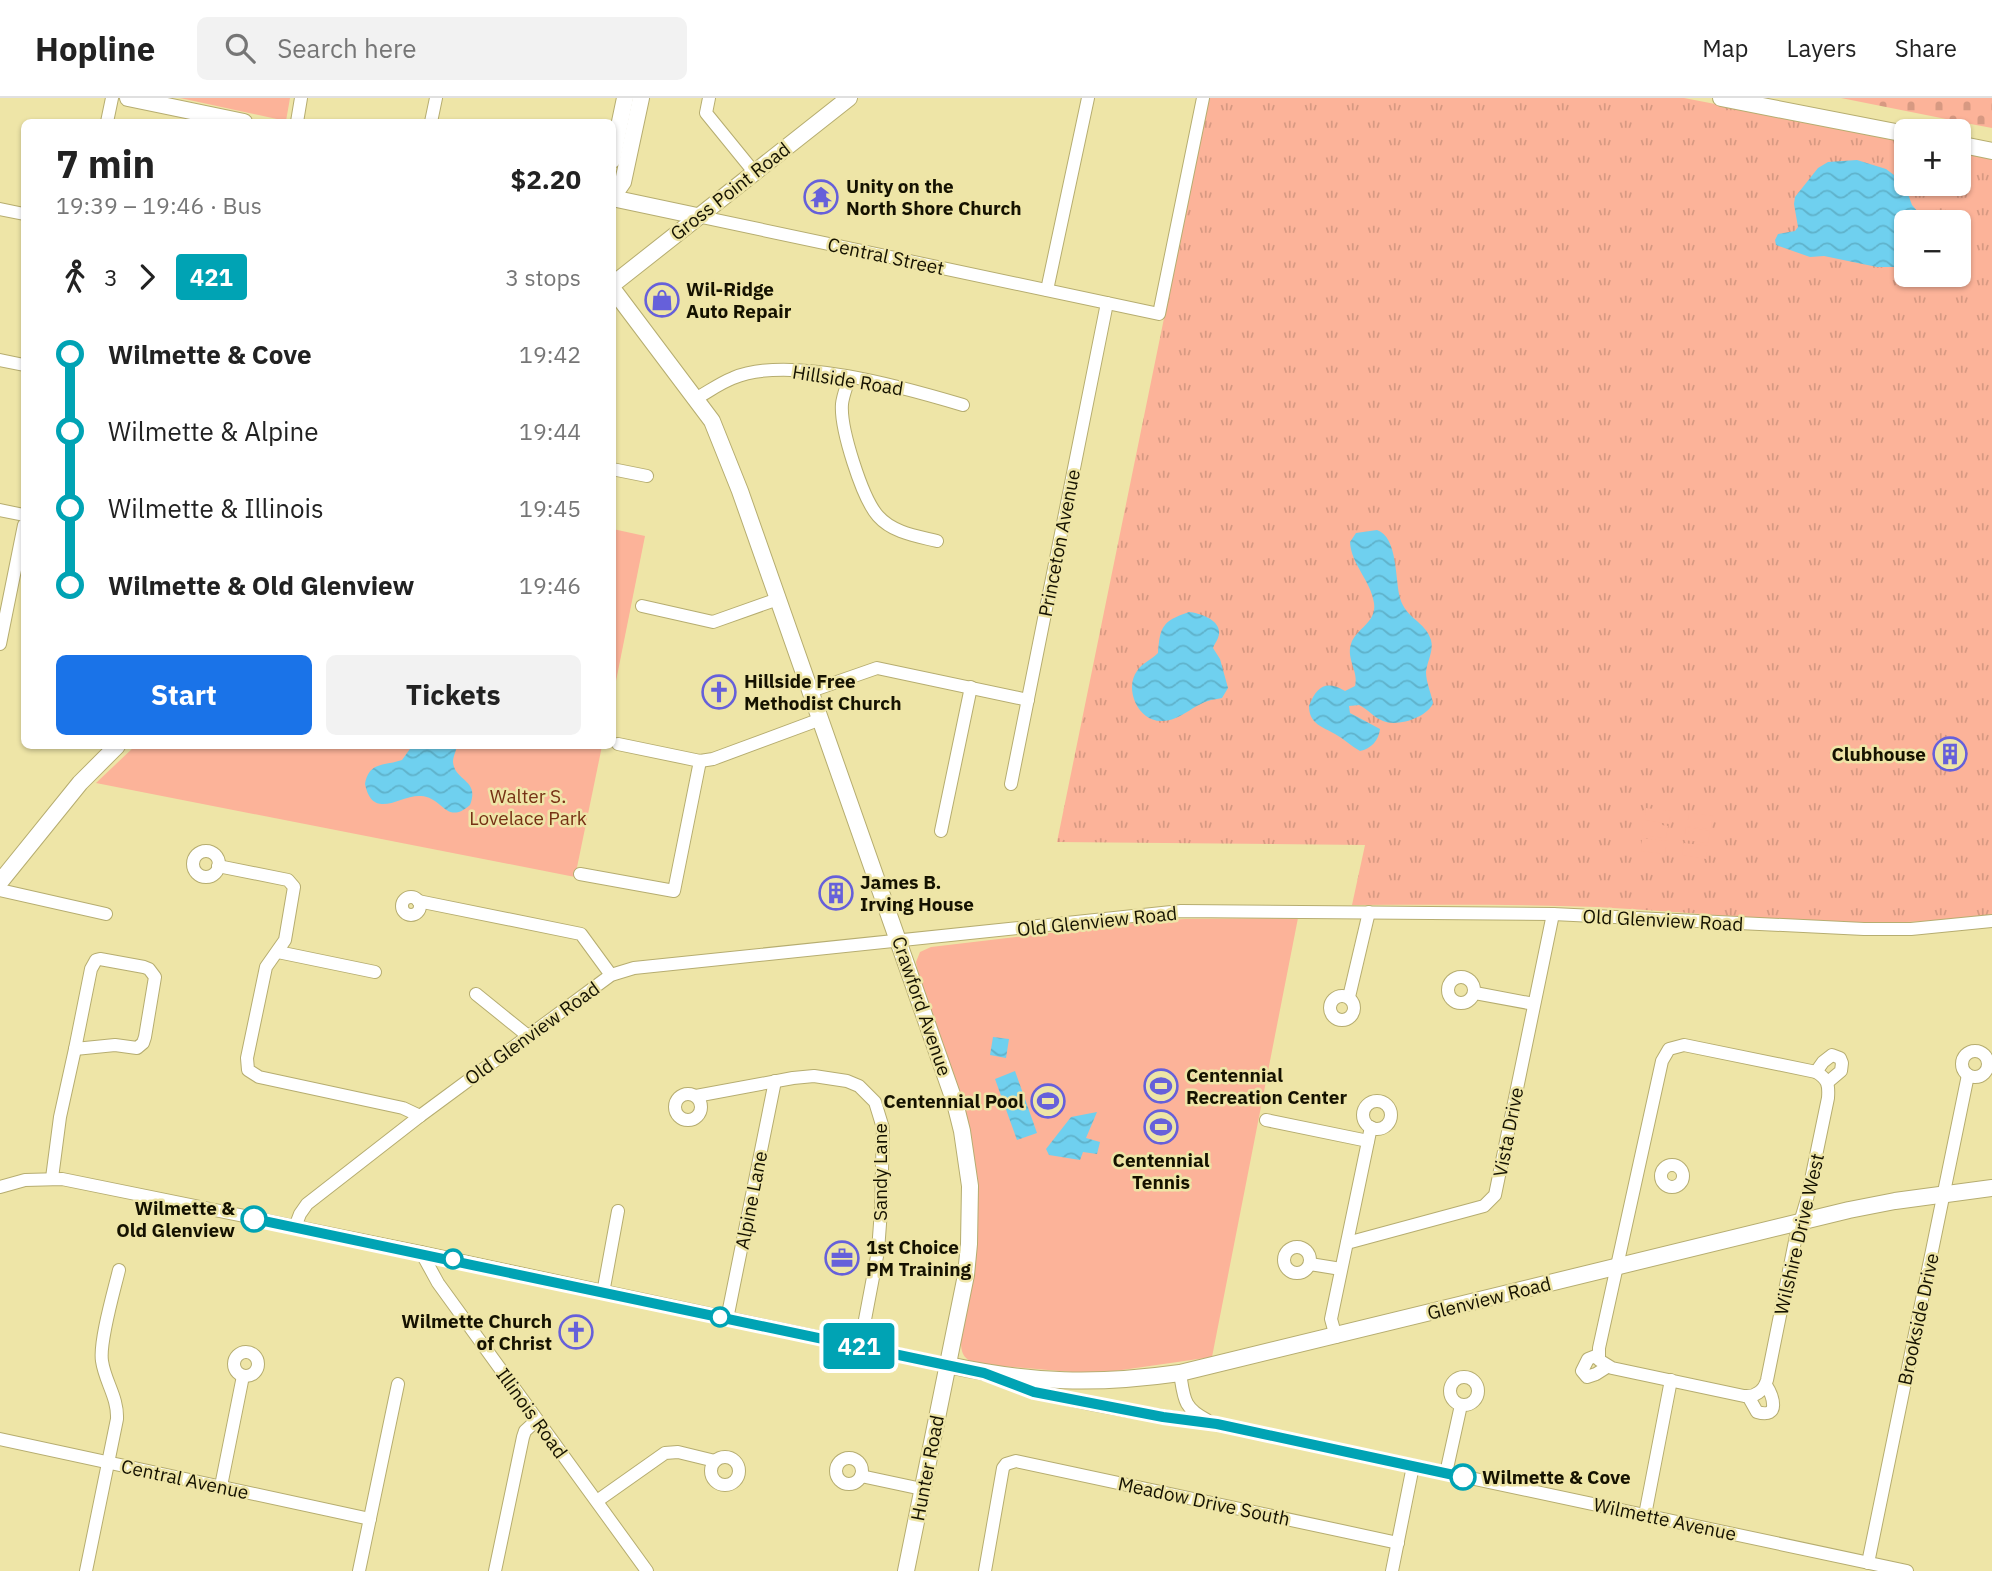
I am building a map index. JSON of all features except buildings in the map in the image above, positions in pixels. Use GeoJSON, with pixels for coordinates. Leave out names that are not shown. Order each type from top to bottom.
{"type":"FeatureCollection","features":[{"type":"Feature","properties":{"kind":"main road"},"geometry":{"type":"LineString","coordinates":[[128,98],[167,102],[232,119]]}},
{"type":"Feature","properties":{"kind":"main road"},"geometry":{"type":"LineString","coordinates":[[616,141],[625,98]]}},
{"type":"Feature","properties":{"kind":"main road"},"geometry":{"type":"LineString","coordinates":[[616,193],[624,182],[641,98]]}},
{"type":"Feature","properties":{"kind":"main road","name":"Gross Point Road"},"geometry":{"type":"LineString","coordinates":[[616,284],[697,216],[849,98]]}},
{"type":"Feature","properties":{"kind":"main road"},"geometry":{"type":"LineString","coordinates":[[1721,98],[1894,132]]}},
{"type":"Feature","properties":{"kind":"main road"},"geometry":{"type":"LineString","coordinates":[[1971,146],[1992,150]]}},
{"type":"Feature","properties":{"kind":"main road","name":"Central Street"},"geometry":{"type":"LineString","coordinates":[[616,199],[697,216]]}},
{"type":"Feature","properties":{"kind":"main road","name":"Crawford Avenue"},"geometry":{"type":"LineString","coordinates":[[616,292],[712,421],[740,491],[955,1102],[970,1186],[970,1244],[948,1365]]}},
{"type":"Feature","properties":{"kind":"main road"},"geometry":{"type":"LineString","coordinates":[[0,882],[80,783],[114,749]]}},
{"type":"Feature","properties":{"kind":"main road","name":"Glenview Road"},"geometry":{"type":"LineString","coordinates":[[984,1373],[1045,1381],[1081,1382],[1116,1381],[1180,1373],[1800,1222],[1895,1201],[1992,1188]]}},
{"type":"Feature","properties":{"kind":"main road","name":"Wilmette Avenue"},"geometry":{"type":"LineString","coordinates":[[948,1365],[984,1373]]}},
{"type":"Feature","properties":{"kind":"main road","name":"Hunter Road"},"geometry":{"type":"LineString","coordinates":[[906,1571],[948,1365]]}},
{"type":"Feature","properties":{"kind":"street"},"geometry":{"type":"LineString","coordinates":[[108,119],[112,98]]}},
{"type":"Feature","properties":{"kind":"street"},"geometry":{"type":"LineString","coordinates":[[298,119],[301,98]]}},
{"type":"Feature","properties":{"kind":"street"},"geometry":{"type":"LineString","coordinates":[[431,119],[436,98]]}},
{"type":"Feature","properties":{"kind":"street"},"geometry":{"type":"LineString","coordinates":[[709,98],[706,113],[754,172]]}},
{"type":"Feature","properties":{"kind":"street"},"geometry":{"type":"LineString","coordinates":[[1048,290],[1088,98]]}},
{"type":"Feature","properties":{"kind":"street","name":"Central Street"},"geometry":{"type":"LineString","coordinates":[[697,216],[1159,314],[1203,98]]}},
{"type":"Feature","properties":{"kind":"street"},"geometry":{"type":"LineString","coordinates":[[0,209],[21,213]]}},
{"type":"Feature","properties":{"kind":"street","name":"Princeton Avenue"},"geometry":{"type":"LineString","coordinates":[[1011,784],[1107,303]]}},
{"type":"Feature","properties":{"kind":"street"},"geometry":{"type":"LineString","coordinates":[[0,360],[21,364]]}},
{"type":"Feature","properties":{"kind":"street","name":"Hillside Road"},"geometry":{"type":"LineString","coordinates":[[695,399],[734,377],[773,370],[808,369],[911,389],[963,405]]}},
{"type":"Feature","properties":{"kind":"street"},"geometry":{"type":"LineString","coordinates":[[849,378],[842,404],[844,429],[866,497],[878,516],[893,528],[937,541]]}},
{"type":"Feature","properties":{"kind":"street"},"geometry":{"type":"LineString","coordinates":[[616,470],[647,476]]}},
{"type":"Feature","properties":{"kind":"street"},"geometry":{"type":"LineString","coordinates":[[0,510],[21,514]]}},
{"type":"Feature","properties":{"kind":"street"},"geometry":{"type":"LineString","coordinates":[[0,642],[19,583],[21,560]]}},
{"type":"Feature","properties":{"kind":"street"},"geometry":{"type":"LineString","coordinates":[[642,606],[713,622],[778,598]]}},
{"type":"Feature","properties":{"kind":"street"},"geometry":{"type":"LineString","coordinates":[[811,691],[877,668],[1028,700]]}},
{"type":"Feature","properties":{"kind":"street"},"geometry":{"type":"LineString","coordinates":[[941,831],[971,687]]}},
{"type":"Feature","properties":{"kind":"street"},"geometry":{"type":"LineString","coordinates":[[618,744],[700,761],[713,759],[821,719]]}},
{"type":"Feature","properties":{"kind":"street"},"geometry":{"type":"LineString","coordinates":[[580,874],[674,891],[700,761]]}},
{"type":"Feature","properties":{"kind":"street"},"geometry":{"type":"LineString","coordinates":[[218,866],[288,880],[292,882],[294,893],[286,934],[266,967],[246,1065],[248,1070],[259,1077],[404,1108],[419,1115]]}},
{"type":"Feature","properties":{"kind":"street"},"geometry":{"type":"LineString","coordinates":[[0,890],[106,914]]}},
{"type":"Feature","properties":{"kind":"street"},"geometry":{"type":"LineString","coordinates":[[418,901],[581,934],[611,975]]}},
{"type":"Feature","properties":{"kind":"street","name":"Old Glenview Road"},"geometry":{"type":"LineString","coordinates":[[295,1227],[307,1204],[419,1115],[611,975],[648,966],[1181,911],[1553,914],[1864,929],[1911,929],[1992,921]]}},
{"type":"Feature","properties":{"kind":"street"},"geometry":{"type":"LineString","coordinates":[[1349,997],[1369,912]]}},
{"type":"Feature","properties":{"kind":"street","name":"Vista Drive"},"geometry":{"type":"LineString","coordinates":[[1347,1243],[1484,1206],[1490,1202],[1497,1189],[1553,914]]}},
{"type":"Feature","properties":{"kind":"street"},"geometry":{"type":"LineString","coordinates":[[278,951],[375,972]]}},
{"type":"Feature","properties":{"kind":"street"},"geometry":{"type":"LineString","coordinates":[[52,1178],[61,1117],[91,969],[96,960],[105,959],[149,969],[155,982],[145,1037],[140,1046],[136,1048],[115,1045],[75,1049]]}},
{"type":"Feature","properties":{"kind":"street"},"geometry":{"type":"LineString","coordinates":[[1475,993],[1534,1004]]}},
{"type":"Feature","properties":{"kind":"street"},"geometry":{"type":"LineString","coordinates":[[476,995],[528,1036]]}},
{"type":"Feature","properties":{"kind":"street"},"geometry":{"type":"LineString","coordinates":[[1607,1367],[1599,1360],[1598,1355],[1665,1052],[1674,1046],[1684,1045],[1816,1072],[1828,1082]]}},
{"type":"Feature","properties":{"kind":"street","name":"Wilshire Drive West"},"geometry":{"type":"LineString","coordinates":[[1598,1355],[1588,1359],[1581,1371],[1587,1377],[1607,1367],[1748,1396],[1758,1412],[1770,1412],[1774,1398],[1766,1385],[1823,1124],[1828,1082],[1841,1071],[1840,1058],[1832,1055],[1816,1072]]}},
{"type":"Feature","properties":{"kind":"street","name":"Brookside Drive"},"geometry":{"type":"LineString","coordinates":[[1868,1563],[1968,1075]]}},
{"type":"Feature","properties":{"kind":"street","name":"Sandy Lane"},"geometry":{"type":"LineString","coordinates":[[696,1096],[814,1076],[847,1081],[867,1093],[879,1112],[883,1128],[878,1251],[860,1346]]}},
{"type":"Feature","properties":{"kind":"street","name":"Alpine Lane"},"geometry":{"type":"LineString","coordinates":[[727,1319],[775,1081]]}},
{"type":"Feature","properties":{"kind":"street"},"geometry":{"type":"LineString","coordinates":[[1266,1120],[1368,1141]]}},
{"type":"Feature","properties":{"kind":"street"},"geometry":{"type":"LineString","coordinates":[[1336,1337],[1331,1319],[1371,1127]]}},
{"type":"Feature","properties":{"kind":"street"},"geometry":{"type":"LineString","coordinates":[[1639,1169],[1661,1174]]}},
{"type":"Feature","properties":{"kind":"street","name":"Wilmette Avenue"},"geometry":{"type":"LineString","coordinates":[[0,1187],[25,1180],[52,1178],[421,1252],[948,1365]]}},
{"type":"Feature","properties":{"kind":"street"},"geometry":{"type":"LineString","coordinates":[[603,1293],[618,1211]]}},
{"type":"Feature","properties":{"kind":"street","name":"Illinois Road"},"geometry":{"type":"LineString","coordinates":[[421,1252],[438,1283],[647,1571]]}},
{"type":"Feature","properties":{"kind":"street"},"geometry":{"type":"LineString","coordinates":[[1310,1264],[1341,1269]]}},
{"type":"Feature","properties":{"kind":"street"},"geometry":{"type":"LineString","coordinates":[[86,1571],[117,1419],[116,1400],[103,1367],[101,1353],[118,1270]]}},
{"type":"Feature","properties":{"kind":"street","name":"Wilmette Avenue"},"geometry":{"type":"LineString","coordinates":[[984,1373],[1034,1392],[1163,1417],[1217,1424],[1907,1571]]}},
{"type":"Feature","properties":{"kind":"street","name":"Wilmette Avenue"},"geometry":{"type":"LineString","coordinates":[[1180,1373],[1187,1406],[1191,1411],[1217,1424]]}},
{"type":"Feature","properties":{"kind":"street"},"geometry":{"type":"LineString","coordinates":[[221,1486],[243,1376]]}},
{"type":"Feature","properties":{"kind":"street"},"geometry":{"type":"LineString","coordinates":[[1645,1515],[1671,1380]]}},
{"type":"Feature","properties":{"kind":"street"},"geometry":{"type":"LineString","coordinates":[[359,1571],[398,1384]]}},
{"type":"Feature","properties":{"kind":"street"},"geometry":{"type":"LineString","coordinates":[[1748,1396],[1759,1392],[1766,1385]]}},
{"type":"Feature","properties":{"kind":"street"},"geometry":{"type":"LineString","coordinates":[[1446,1473],[1461,1405]]}},
{"type":"Feature","properties":{"kind":"street"},"geometry":{"type":"LineString","coordinates":[[495,1571],[523,1437],[525,1431],[537,1420]]}},
{"type":"Feature","properties":{"kind":"street","name":"Central Avenue"},"geometry":{"type":"LineString","coordinates":[[0,1439],[370,1520]]}},
{"type":"Feature","properties":{"kind":"street"},"geometry":{"type":"LineString","coordinates":[[597,1501],[665,1453],[678,1452],[715,1461]]}},
{"type":"Feature","properties":{"kind":"street","name":"Meadow Drive South"},"geometry":{"type":"LineString","coordinates":[[985,1571],[1002,1473],[1010,1462],[1023,1462],[1398,1543]]}},
{"type":"Feature","properties":{"kind":"street"},"geometry":{"type":"LineString","coordinates":[[1392,1571],[1413,1466]]}},
{"type":"Feature","properties":{"kind":"street"},"geometry":{"type":"LineString","coordinates":[[861,1476],[922,1489]]}},
{"type":"Feature","properties":{"kind":"green space"},"geometry":{"type":"Polygon","coordinates":[[[180,98],[290,98],[286,119],[180,98]]]}},
{"type":"Feature","properties":{"kind":"green space"},"geometry":{"type":"Polygon","coordinates":[[[1209,98],[1684,98],[1894,139],[1894,196],[1971,196],[1971,154],[1992,158],[1992,916],[1844,922],[1596,907],[1352,905],[1365,845],[1057,842],[1209,98]]]}},
{"type":"Feature","properties":{"kind":"green space"},"geometry":{"type":"Polygon","coordinates":[[[1841,98],[1992,98],[1992,128],[1971,124],[1971,119],[1946,119],[1841,98]]]}},
{"type":"Feature","properties":{"kind":"green space"},"geometry":{"type":"Polygon","coordinates":[[[616,530],[645,536],[616,681],[616,530]]]}},
{"type":"Feature","properties":{"kind":"green space","name":"Walter S. Lovelace Park"},"geometry":{"type":"Polygon","coordinates":[[[132,749],[601,749],[575,877],[96,783],[132,749]]]}},
{"type":"Feature","properties":{"kind":"green space"},"geometry":{"type":"Polygon","coordinates":[[[1646,808],[1671,811],[1669,824],[1645,820],[1646,808]]]}},
{"type":"Feature","properties":{"kind":"green space"},"geometry":{"type":"Polygon","coordinates":[[[1689,813],[1713,816],[1711,829],[1687,826],[1689,813]]]}},
{"type":"Feature","properties":{"kind":"green space"},"geometry":{"type":"Polygon","coordinates":[[[1643,822],[1668,826],[1666,838],[1642,835],[1643,822]]]}},
{"type":"Feature","properties":{"kind":"green space"},"geometry":{"type":"Polygon","coordinates":[[[1686,827],[1710,831],[1708,843],[1684,840],[1686,827]]]}},
{"type":"Feature","properties":{"kind":"green space"},"geometry":{"type":"Polygon","coordinates":[[[1642,838],[1667,841],[1665,854],[1641,851],[1642,838]]]}},
{"type":"Feature","properties":{"kind":"green space"},"geometry":{"type":"Polygon","coordinates":[[[1684,843],[1708,846],[1706,859],[1682,855],[1684,843]]]}},
{"type":"Feature","properties":{"kind":"green space"},"geometry":{"type":"Polygon","coordinates":[[[1298,918],[1212,1357],[1108,1372],[1072,1372],[978,1364],[967,1359],[963,1354],[961,1342],[976,1245],[956,1088],[917,968],[920,952],[931,947],[1151,921],[1298,918]]]}},
{"type":"Feature","properties":{"kind":"water"},"geometry":{"type":"Polygon","coordinates":[[[1857,160],[1886,169],[1894,175],[1894,196],[1909,196],[1916,210],[1894,210],[1894,267],[1877,267],[1824,256],[1810,257],[1776,245],[1778,234],[1795,231],[1798,227],[1795,197],[1818,168],[1828,162],[1857,160]]]}},
{"type":"Feature","properties":{"kind":"water"},"geometry":{"type":"Polygon","coordinates":[[[1377,530],[1389,541],[1403,605],[1431,640],[1432,648],[1426,672],[1433,703],[1418,717],[1396,723],[1379,719],[1359,705],[1349,706],[1350,713],[1380,729],[1374,743],[1360,751],[1318,724],[1311,717],[1309,706],[1315,694],[1323,687],[1332,686],[1345,691],[1355,686],[1351,644],[1372,616],[1374,603],[1354,558],[1350,542],[1356,533],[1377,530]]]}},
{"type":"Feature","properties":{"kind":"water"},"geometry":{"type":"Polygon","coordinates":[[[1189,612],[1207,617],[1218,627],[1219,635],[1213,648],[1220,659],[1228,688],[1222,698],[1205,702],[1174,719],[1153,720],[1140,710],[1136,703],[1133,678],[1141,666],[1158,653],[1164,626],[1189,612]]]}},
{"type":"Feature","properties":{"kind":"water"},"geometry":{"type":"Polygon","coordinates":[[[410,749],[456,749],[453,762],[458,774],[472,790],[470,805],[455,813],[421,796],[389,804],[374,802],[365,784],[370,771],[402,760],[410,749]]]}},
{"type":"Feature","properties":{"kind":"water"},"geometry":{"type":"Polygon","coordinates":[[[993,1037],[1009,1039],[1006,1058],[990,1055],[993,1037]]]}},
{"type":"Feature","properties":{"kind":"water"},"geometry":{"type":"Polygon","coordinates":[[[1015,1071],[1037,1133],[1017,1140],[995,1079],[1015,1071]]]}},
{"type":"Feature","properties":{"kind":"water"},"geometry":{"type":"Polygon","coordinates":[[[1097,1112],[1086,1138],[1100,1142],[1097,1154],[1083,1152],[1080,1160],[1049,1155],[1046,1149],[1071,1117],[1097,1112]]]}},
{"type":"Feature","properties":{"kind":"bus line","name":"421"},"geometry":{"type":"LineString","coordinates":[[254,1219],[421,1252],[984,1373],[1034,1392],[1163,1417],[1217,1424],[1463,1477]]}},
{"type":"Feature","properties":{"kind":"place","name":"Unity on the North Shore Church"},"geometry":{"type":"Point","coordinates":[821,197]}},
{"type":"Feature","properties":{"kind":"place","name":"Wil-Ridge Auto Repair"},"geometry":{"type":"Point","coordinates":[662,300]}},
{"type":"Feature","properties":{"kind":"place","name":"Hillside Free Methodist Church"},"geometry":{"type":"Point","coordinates":[719,692]}},
{"type":"Feature","properties":{"kind":"place","name":"Clubhouse"},"geometry":{"type":"Point","coordinates":[1950,754]}},
{"type":"Feature","properties":{"kind":"place","name":"James B. Irving House"},"geometry":{"type":"Point","coordinates":[836,893]}},
{"type":"Feature","properties":{"kind":"place","name":"Centennial Recreation Center"},"geometry":{"type":"Point","coordinates":[1161,1086]}},
{"type":"Feature","properties":{"kind":"place","name":"Centennial Pool"},"geometry":{"type":"Point","coordinates":[1048,1101]}},
{"type":"Feature","properties":{"kind":"place","name":"Centennial Tennis"},"geometry":{"type":"Point","coordinates":[1161,1127]}},
{"type":"Feature","properties":{"kind":"place","name":"Wilmette & Old Glenview"},"geometry":{"type":"Point","coordinates":[254,1219]}},
{"type":"Feature","properties":{"kind":"place","name":"1st Choice PM Training"},"geometry":{"type":"Point","coordinates":[842,1258]}},
{"type":"Feature","properties":{"kind":"place","name":"Wilmette Church of Christ"},"geometry":{"type":"Point","coordinates":[576,1332]}},
{"type":"Feature","properties":{"kind":"place","name":"Wilmette & Cove"},"geometry":{"type":"Point","coordinates":[1463,1477]}}]}
